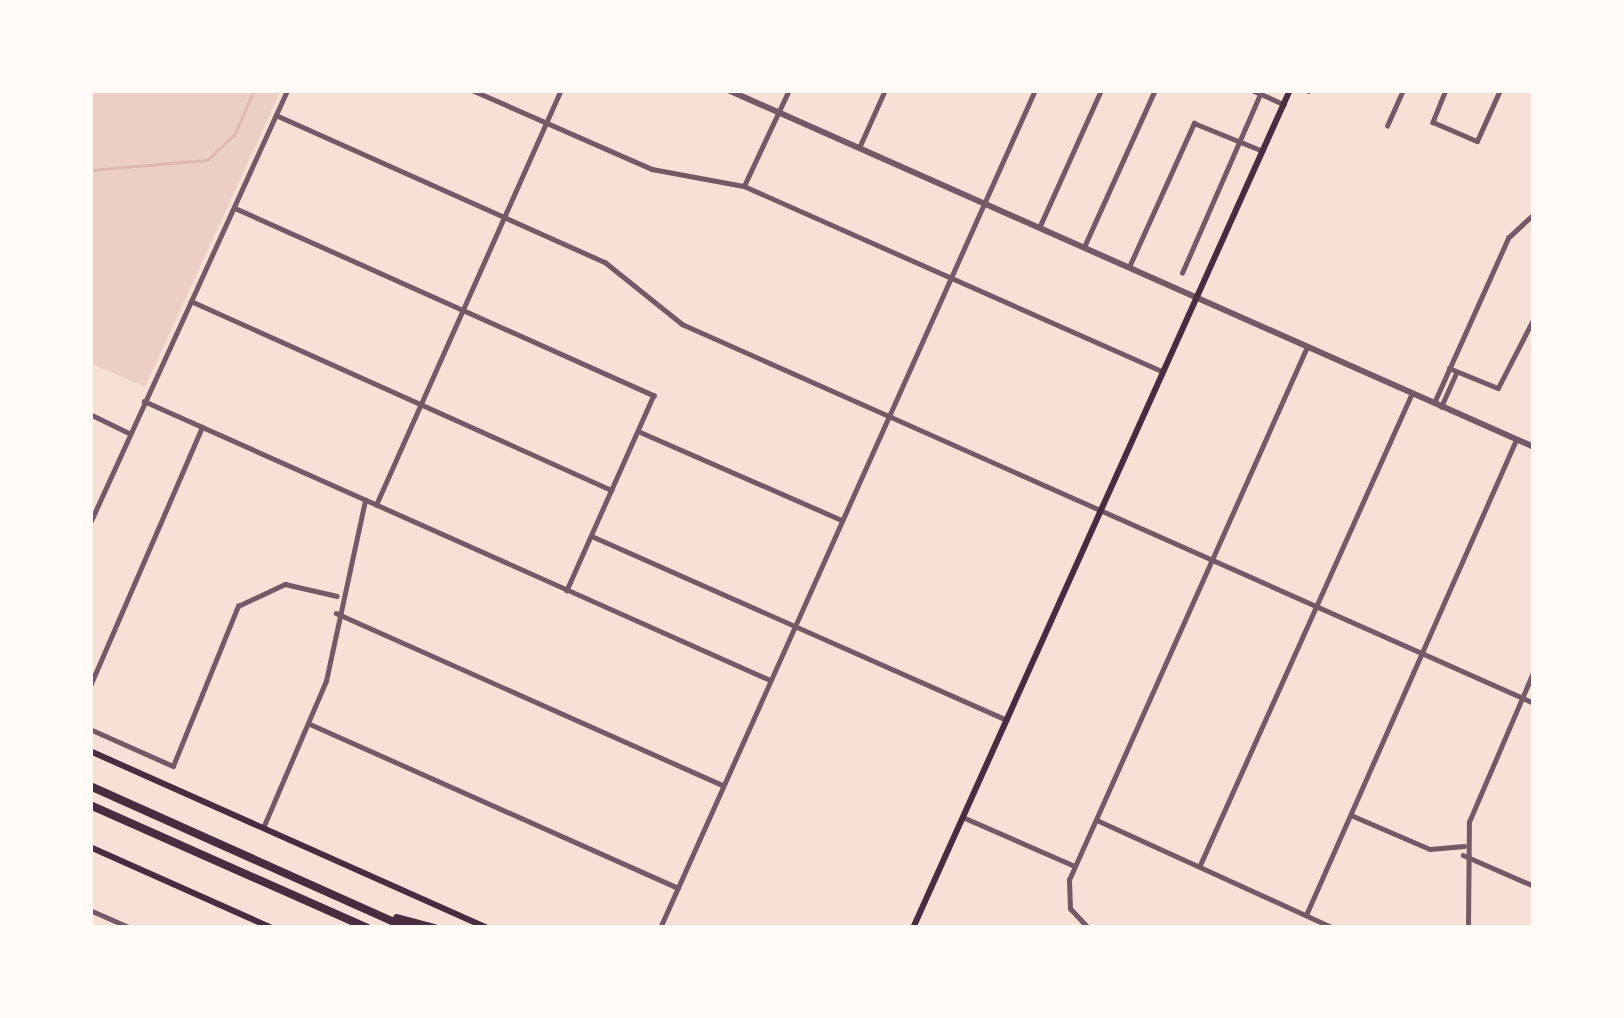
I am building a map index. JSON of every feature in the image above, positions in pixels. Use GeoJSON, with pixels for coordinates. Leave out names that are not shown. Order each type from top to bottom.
{"type":"FeatureCollection","features":[{"type":"Feature","properties":{"kind":"highway"},"geometry":{"type":"LineString","coordinates":[[90,787],[408,928]]}},
{"type":"Feature","properties":{"kind":"highway"},"geometry":{"type":"LineString","coordinates":[[90,806],[367,928]]}},
{"type":"Feature","properties":{"kind":"highway"},"geometry":{"type":"LineString","coordinates":[[315,905],[351,928]]}},
{"type":"Feature","properties":{"kind":"highway"},"geometry":{"type":"LineString","coordinates":[[373,912],[435,928]]}},
{"type":"Feature","properties":{"kind":"main road"},"geometry":{"type":"LineString","coordinates":[[913,928],[1290,90]]}},
{"type":"Feature","properties":{"kind":"main road"},"geometry":{"type":"LineString","coordinates":[[90,751],[487,928]]}},
{"type":"Feature","properties":{"kind":"main road"},"geometry":{"type":"LineString","coordinates":[[90,847],[272,928]]}},
{"type":"Feature","properties":{"kind":"street"},"geometry":{"type":"LineString","coordinates":[[90,523],[287,90]]}},
{"type":"Feature","properties":{"kind":"street"},"geometry":{"type":"LineString","coordinates":[[472,90],[652,169],[745,186],[1162,371]]}},
{"type":"Feature","properties":{"kind":"street"},"geometry":{"type":"LineString","coordinates":[[376,505],[561,90]]}},
{"type":"Feature","properties":{"kind":"street"},"geometry":{"type":"LineString","coordinates":[[728,90],[1534,447]]}},
{"type":"Feature","properties":{"kind":"street"},"geometry":{"type":"LineString","coordinates":[[745,186],[790,90]]}},
{"type":"Feature","properties":{"kind":"street"},"geometry":{"type":"LineString","coordinates":[[859,148],[885,90]]}},
{"type":"Feature","properties":{"kind":"street"},"geometry":{"type":"LineString","coordinates":[[660,928],[1035,90]]}},
{"type":"Feature","properties":{"kind":"street"},"geometry":{"type":"LineString","coordinates":[[1039,228],[1101,90]]}},
{"type":"Feature","properties":{"kind":"street"},"geometry":{"type":"LineString","coordinates":[[1084,248],[1155,90]]}},
{"type":"Feature","properties":{"kind":"street"},"geometry":{"type":"LineString","coordinates":[[1252,90],[1284,104]]}},
{"type":"Feature","properties":{"kind":"street"},"geometry":{"type":"LineString","coordinates":[[1387,126],[1403,90]]}},
{"type":"Feature","properties":{"kind":"street"},"geometry":{"type":"LineString","coordinates":[[1446,90],[1433,122],[1477,141],[1500,90]]}},
{"type":"Feature","properties":{"kind":"street"},"geometry":{"type":"LineString","coordinates":[[1183,273],[1261,92]]}},
{"type":"Feature","properties":{"kind":"street"},"geometry":{"type":"LineString","coordinates":[[276,115],[617,269],[682,324],[1534,703]]}},
{"type":"Feature","properties":{"kind":"street"},"geometry":{"type":"LineString","coordinates":[[1129,268],[1195,123],[1263,151]]}},
{"type":"Feature","properties":{"kind":"street"},"geometry":{"type":"LineString","coordinates":[[235,208],[654,395],[567,590]]}},
{"type":"Feature","properties":{"kind":"street"},"geometry":{"type":"LineString","coordinates":[[1437,405],[1508,238],[1534,214]]}},
{"type":"Feature","properties":{"kind":"street"},"geometry":{"type":"LineString","coordinates":[[189,300],[612,490]]}},
{"type":"Feature","properties":{"kind":"street"},"geometry":{"type":"LineString","coordinates":[[1449,368],[1498,388],[1534,318]]}},
{"type":"Feature","properties":{"kind":"street"},"geometry":{"type":"LineString","coordinates":[[1088,928],[1067,903],[1075,866],[1307,346]]}},
{"type":"Feature","properties":{"kind":"street"},"geometry":{"type":"LineString","coordinates":[[1437,405],[1457,372]]}},
{"type":"Feature","properties":{"kind":"street"},"geometry":{"type":"LineString","coordinates":[[1200,865],[1412,393]]}},
{"type":"Feature","properties":{"kind":"street"},"geometry":{"type":"LineString","coordinates":[[144,400],[770,680]]}},
{"type":"Feature","properties":{"kind":"street"},"geometry":{"type":"LineString","coordinates":[[90,414],[129,433]]}},
{"type":"Feature","properties":{"kind":"street"},"geometry":{"type":"LineString","coordinates":[[90,686],[202,427]]}},
{"type":"Feature","properties":{"kind":"street"},"geometry":{"type":"LineString","coordinates":[[638,431],[842,520]]}},
{"type":"Feature","properties":{"kind":"street"},"geometry":{"type":"LineString","coordinates":[[1307,913],[1516,440]]}},
{"type":"Feature","properties":{"kind":"street"},"geometry":{"type":"LineString","coordinates":[[263,828],[310,724],[337,596],[365,500]]}},
{"type":"Feature","properties":{"kind":"street"},"geometry":{"type":"LineString","coordinates":[[592,536],[1006,720]]}},
{"type":"Feature","properties":{"kind":"street"},"geometry":{"type":"LineString","coordinates":[[90,729],[173,766],[244,599],[285,584],[337,596]]}},
{"type":"Feature","properties":{"kind":"street"},"geometry":{"type":"LineString","coordinates":[[336,613],[723,785]]}},
{"type":"Feature","properties":{"kind":"street"},"geometry":{"type":"LineString","coordinates":[[1468,928],[1464,845],[1534,670]]}},
{"type":"Feature","properties":{"kind":"street"},"geometry":{"type":"LineString","coordinates":[[310,724],[678,887]]}},
{"type":"Feature","properties":{"kind":"street"},"geometry":{"type":"LineString","coordinates":[[1351,815],[1430,849],[1464,845]]}},
{"type":"Feature","properties":{"kind":"street"},"geometry":{"type":"LineString","coordinates":[[963,817],[1075,866]]}},
{"type":"Feature","properties":{"kind":"street"},"geometry":{"type":"LineString","coordinates":[[1097,820],[1334,928]]}},
{"type":"Feature","properties":{"kind":"street"},"geometry":{"type":"LineString","coordinates":[[1463,855],[1534,886]]}},
{"type":"Feature","properties":{"kind":"street"},"geometry":{"type":"LineString","coordinates":[[90,910],[131,928]]}},
{"type":"Feature","properties":{"kind":"shaded area"},"geometry":{"type":"Polygon","coordinates":[[[90,90],[281,90],[145,387],[90,363],[90,90]]]}},
{"type":"Feature","properties":{"kind":"waterway"},"geometry":{"type":"LineString","coordinates":[[90,170],[207,160],[234,135],[254,90]]}}]}
